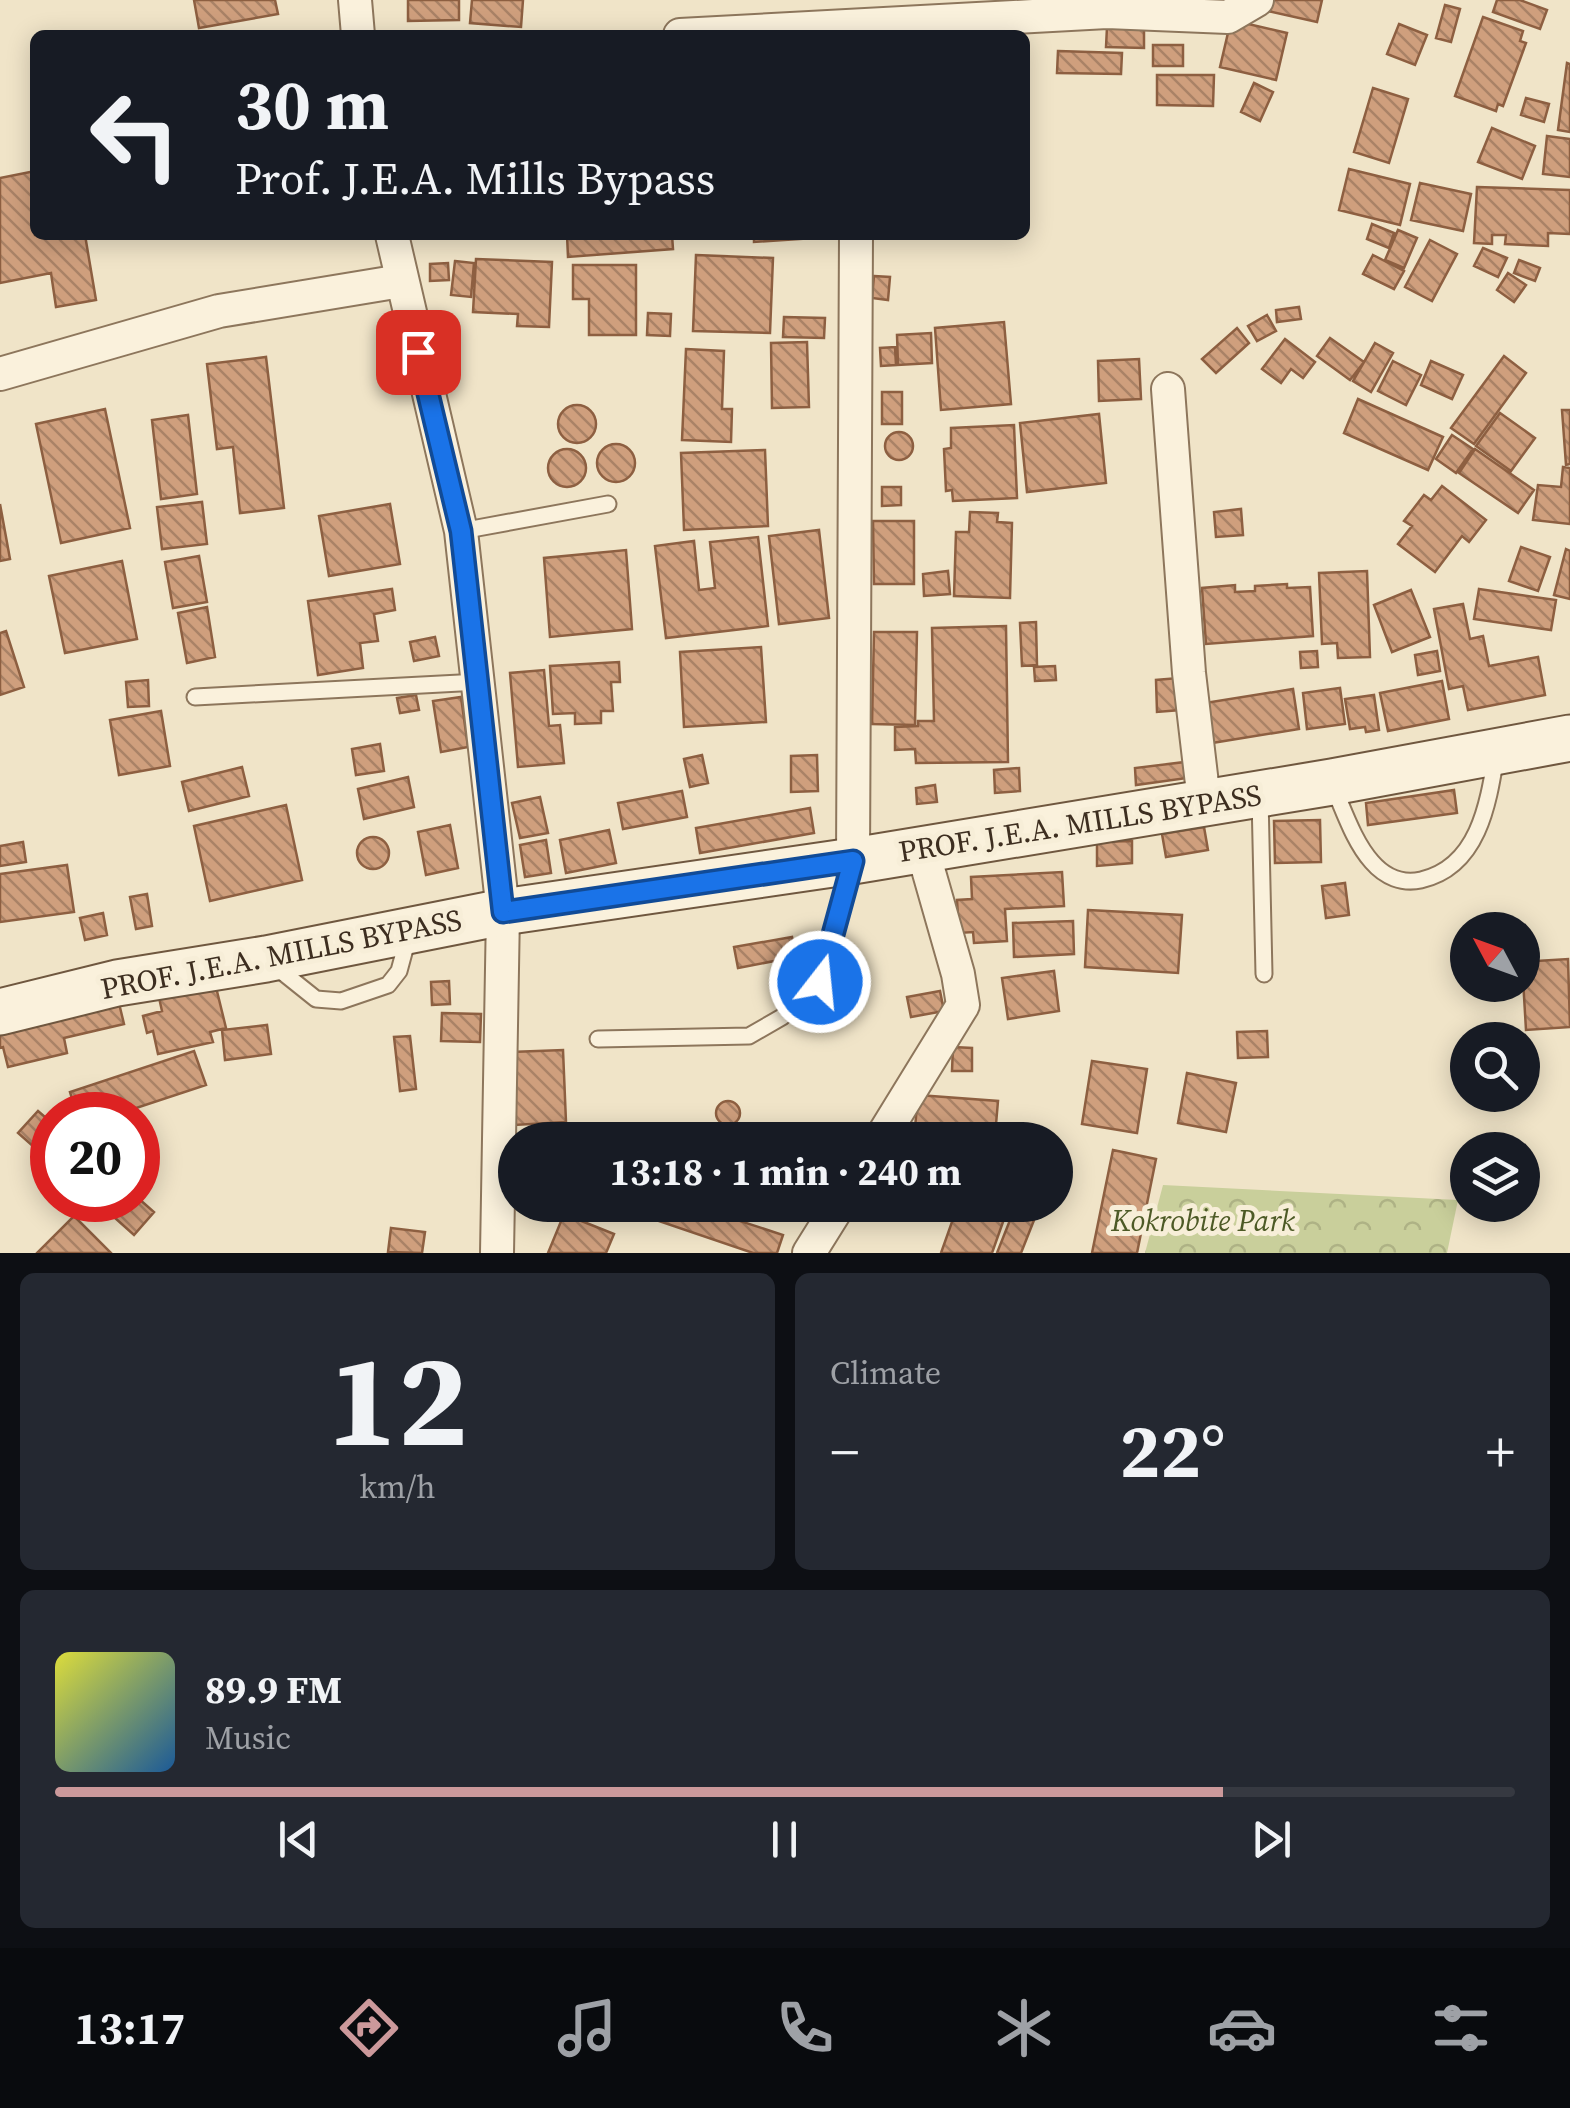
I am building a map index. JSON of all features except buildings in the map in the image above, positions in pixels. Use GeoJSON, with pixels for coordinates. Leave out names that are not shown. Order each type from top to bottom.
{"type":"FeatureCollection","features":[{"type":"Feature","properties":{"kind":"street"},"geometry":{"type":"LineString","coordinates":[[354,0],[357,30]]}},
{"type":"Feature","properties":{"kind":"street"},"geometry":{"type":"LineString","coordinates":[[737,30],[851,20],[1107,12],[1228,17],[1246,10],[1257,0]]}},
{"type":"Feature","properties":{"kind":"street"},"geometry":{"type":"LineString","coordinates":[[393,240],[461,531],[503,912],[497,1253]]}},
{"type":"Feature","properties":{"kind":"street"},"geometry":{"type":"LineString","coordinates":[[853,861],[856,240]]}},
{"type":"Feature","properties":{"kind":"street"},"geometry":{"type":"LineString","coordinates":[[0,374],[219,311],[401,281]]}},
{"type":"Feature","properties":{"kind":"street"},"geometry":{"type":"LineString","coordinates":[[1168,389],[1188,673],[1204,801]]}},
{"type":"Feature","properties":{"kind":"street","name":"PROF. J.E.A. MILLS BYPASS"},"geometry":{"type":"LineString","coordinates":[[0,1012],[117,983],[266,959],[503,912],[853,861],[1332,782],[1570,738]]}},
{"type":"Feature","properties":{"kind":"street"},"geometry":{"type":"LineString","coordinates":[[891,1122],[963,1006],[958,974],[922,848]]}},
{"type":"Feature","properties":{"kind":"street"},"geometry":{"type":"LineString","coordinates":[[809,1253],[829,1222]]}},
{"type":"Feature","properties":{"kind":"lane"},"geometry":{"type":"LineString","coordinates":[[461,531],[608,504]]}},
{"type":"Feature","properties":{"kind":"lane"},"geometry":{"type":"LineString","coordinates":[[195,697],[479,682]]}},
{"type":"Feature","properties":{"kind":"lane"},"geometry":{"type":"LineString","coordinates":[[1332,782],[1371,862],[1390,878],[1412,882],[1430,878],[1470,850],[1488,802],[1497,752]]}},
{"type":"Feature","properties":{"kind":"lane"},"geometry":{"type":"LineString","coordinates":[[1260,793],[1264,974]]}},
{"type":"Feature","properties":{"kind":"lane"},"geometry":{"type":"LineString","coordinates":[[598,1039],[749,1036],[782,1017],[820,982],[853,861]]}},
{"type":"Feature","properties":{"kind":"green space","name":"Kokrobite Park"},"geometry":{"type":"Polygon","coordinates":[[[1163,1185],[1450,1200],[1450,1222],[1453,1222],[1447,1253],[1145,1253],[1163,1185]]]}},
{"type":"Feature","properties":{"kind":"route"},"geometry":{"type":"LineString","coordinates":[[418,352],[461,531],[503,912],[853,861],[820,982]]}}]}
